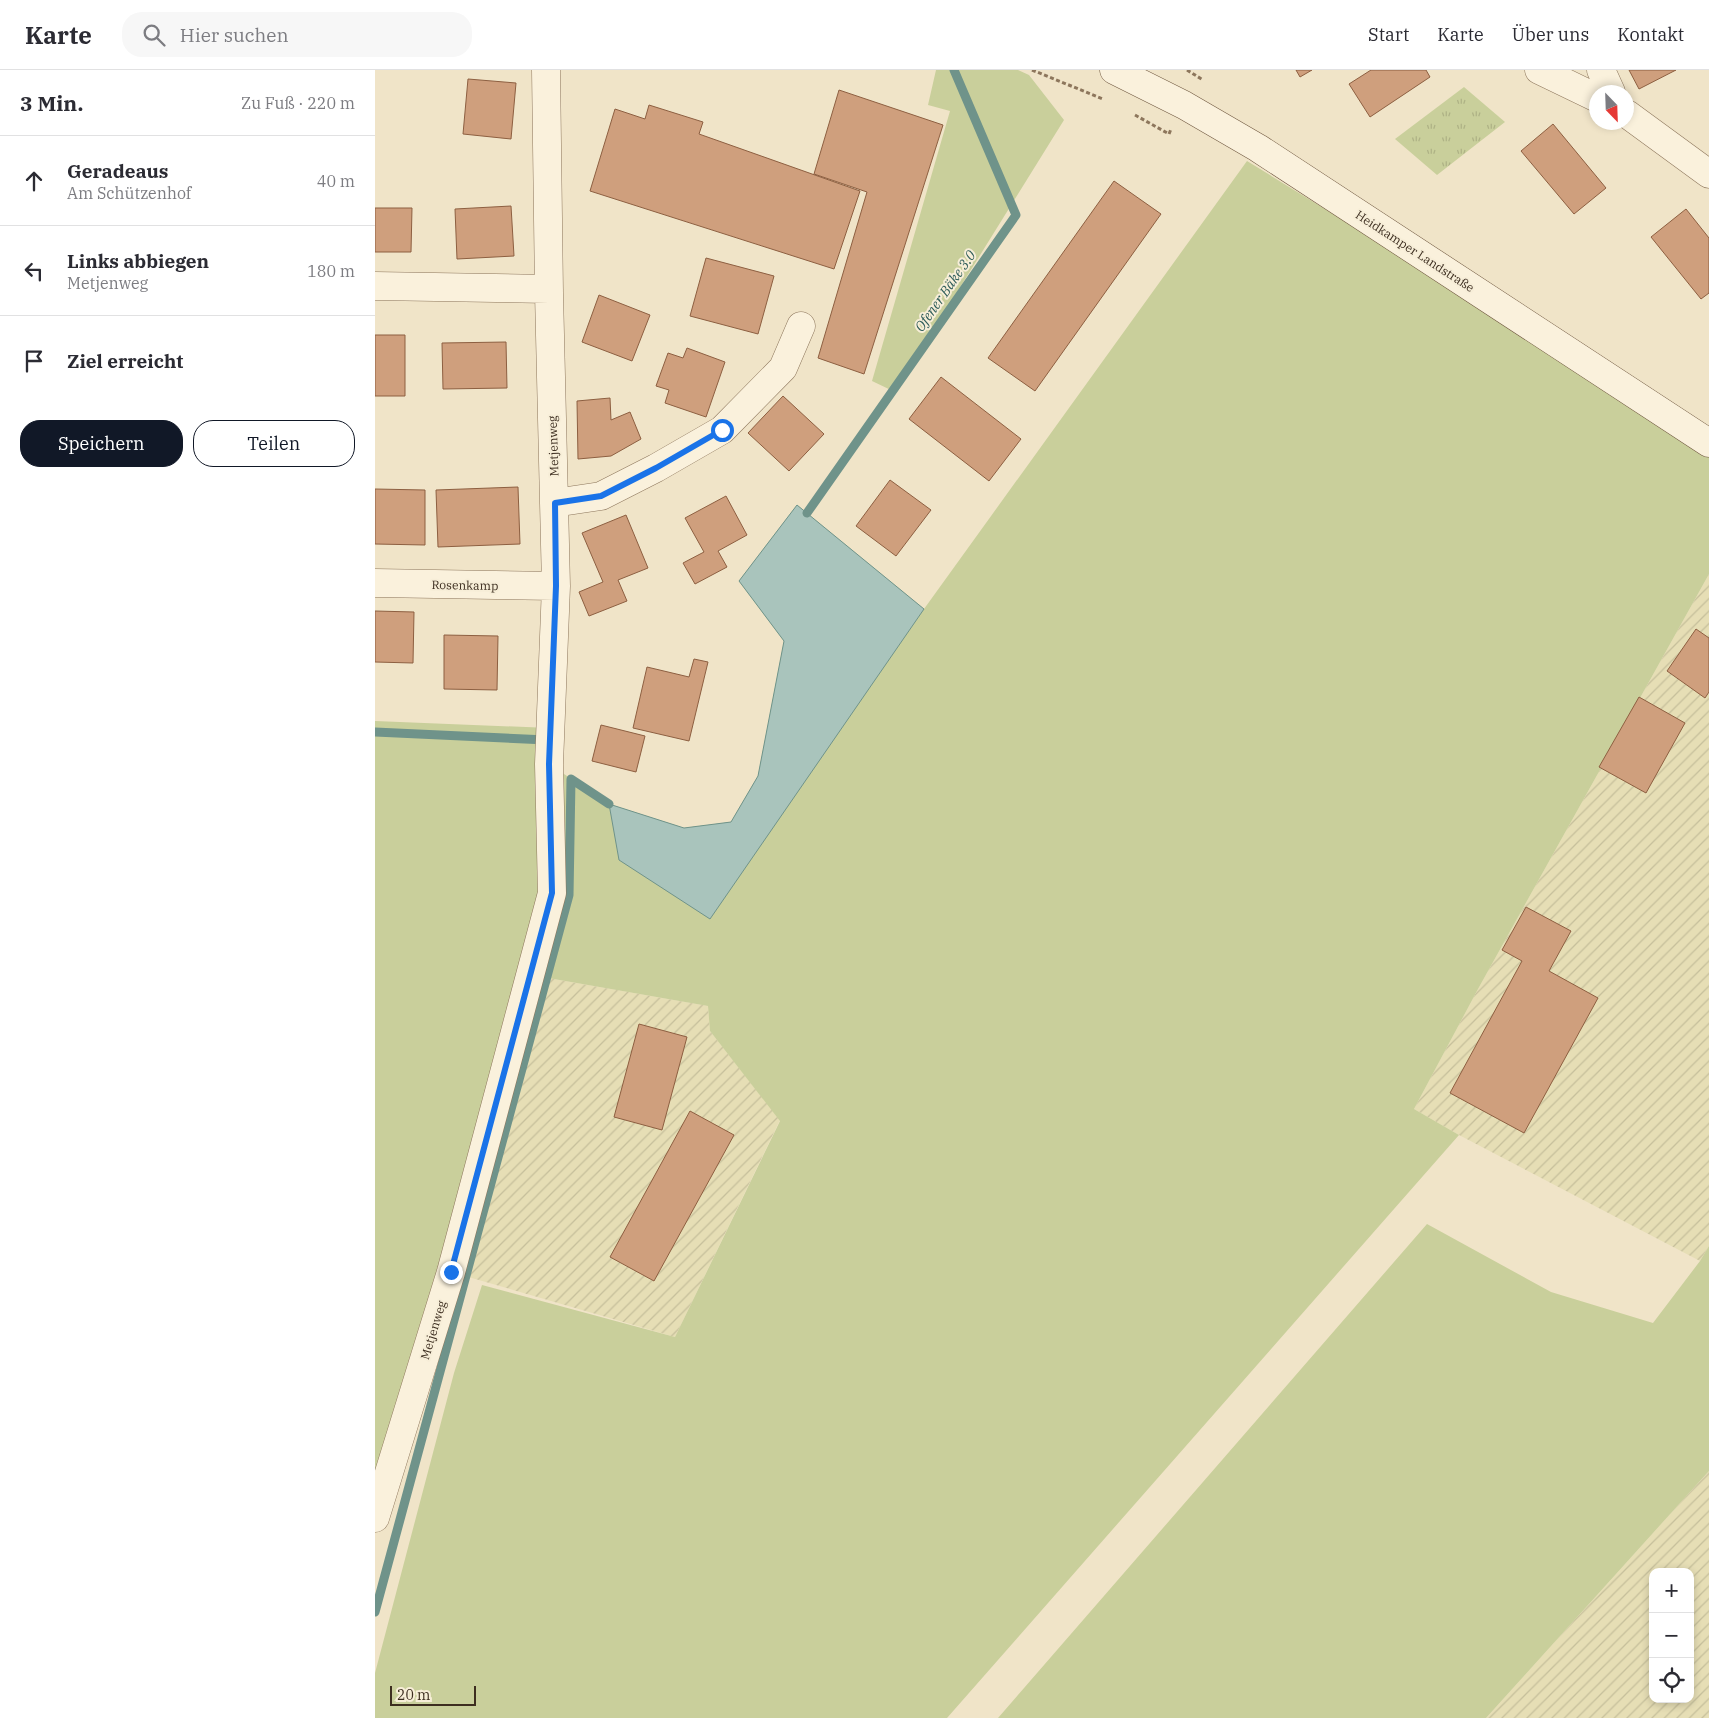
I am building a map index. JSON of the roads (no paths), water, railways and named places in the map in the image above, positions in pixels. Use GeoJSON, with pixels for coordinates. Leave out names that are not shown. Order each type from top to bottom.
{"type":"FeatureCollection","features":[{"type":"Feature","properties":{"kind":"street","name":"Metjenweg"},"geometry":{"type":"LineString","coordinates":[[375,1518],[451,1272],[552,893],[549,764],[556,586],[549,289],[547,70]]}},
{"type":"Feature","properties":{"kind":"street","name":"Heidkamper Landstraße"},"geometry":{"type":"LineString","coordinates":[[1114,70],[1184,105],[1258,148],[1709,443]]}},
{"type":"Feature","properties":{"kind":"street"},"geometry":{"type":"LineString","coordinates":[[1539,70],[1589,94]]}},
{"type":"Feature","properties":{"kind":"street"},"geometry":{"type":"LineString","coordinates":[[1601,70],[1608,85]]}},
{"type":"Feature","properties":{"kind":"street"},"geometry":{"type":"LineString","coordinates":[[1634,119],[1709,174]]}},
{"type":"Feature","properties":{"kind":"street"},"geometry":{"type":"LineString","coordinates":[[375,286],[549,289]]}},
{"type":"Feature","properties":{"kind":"street"},"geometry":{"type":"LineString","coordinates":[[555,503],[601,496],[656,468],[722,430],[783,368],[801,326]]}},
{"type":"Feature","properties":{"kind":"street","name":"Rosenkamp"},"geometry":{"type":"LineString","coordinates":[[375,583],[556,586]]}},
{"type":"Feature","properties":{"kind":"water"},"geometry":{"type":"Polygon","coordinates":[[[797,505],[924,609],[710,919],[619,860],[609,804],[684,828],[731,822],[758,776],[784,641],[739,581],[797,505]]]}},
{"type":"Feature","properties":{"kind":"waterway","name":"Ofener Bäke 3.0"},"geometry":{"type":"LineString","coordinates":[[807,513],[1016,215],[954,70]]}},
{"type":"Feature","properties":{"kind":"waterway"},"geometry":{"type":"LineString","coordinates":[[375,732],[547,740]]}},
{"type":"Feature","properties":{"kind":"waterway"},"geometry":{"type":"LineString","coordinates":[[375,1612],[569,895],[571,779],[609,804]]}}]}
